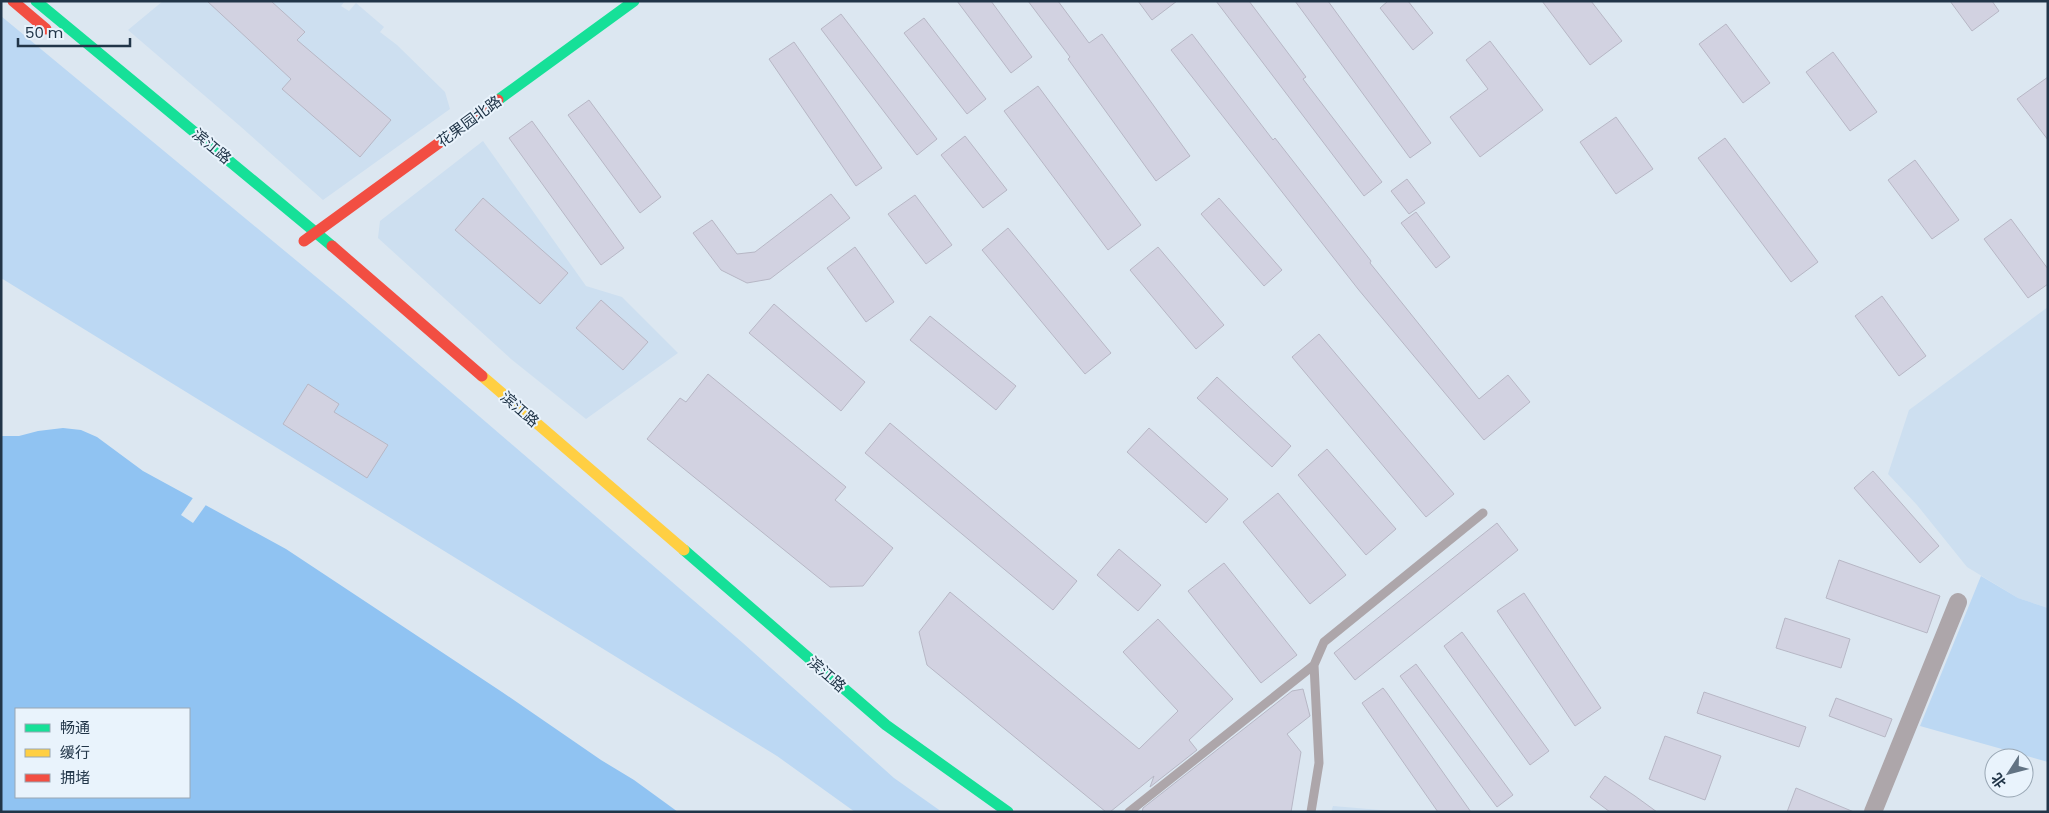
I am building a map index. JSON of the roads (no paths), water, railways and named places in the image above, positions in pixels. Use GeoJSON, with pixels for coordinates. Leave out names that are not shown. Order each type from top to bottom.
{"type":"FeatureCollection","features":[{"type":"Feature","properties":{"kind":"main road"},"geometry":{"type":"LineString","coordinates":[[13,1],[59,39]]}},
{"type":"Feature","properties":{"kind":"main road","name":"滨江路"},"geometry":{"type":"LineString","coordinates":[[36,1],[316,233],[886,725],[1008,812]]}},
{"type":"Feature","properties":{"kind":"main road","name":"花果园北路"},"geometry":{"type":"LineString","coordinates":[[315,251],[300,238],[316,233],[634,1]]}},
{"type":"Feature","properties":{"kind":"street"},"geometry":{"type":"LineString","coordinates":[[1873,812],[1958,602]]}},
{"type":"Feature","properties":{"kind":"lane"},"geometry":{"type":"LineString","coordinates":[[1311,812],[1319,762],[1314,665],[1324,642],[1483,513]]}},
{"type":"Feature","properties":{"kind":"lane"},"geometry":{"type":"LineString","coordinates":[[1129,812],[1314,665]]}},
{"type":"Feature","properties":{"kind":"water"},"geometry":{"type":"Polygon","coordinates":[[[63,428],[81,430],[97,437],[143,471],[286,549],[601,760],[634,780],[678,812],[1,812],[1,436],[19,436],[38,431],[63,428]]]}}]}
